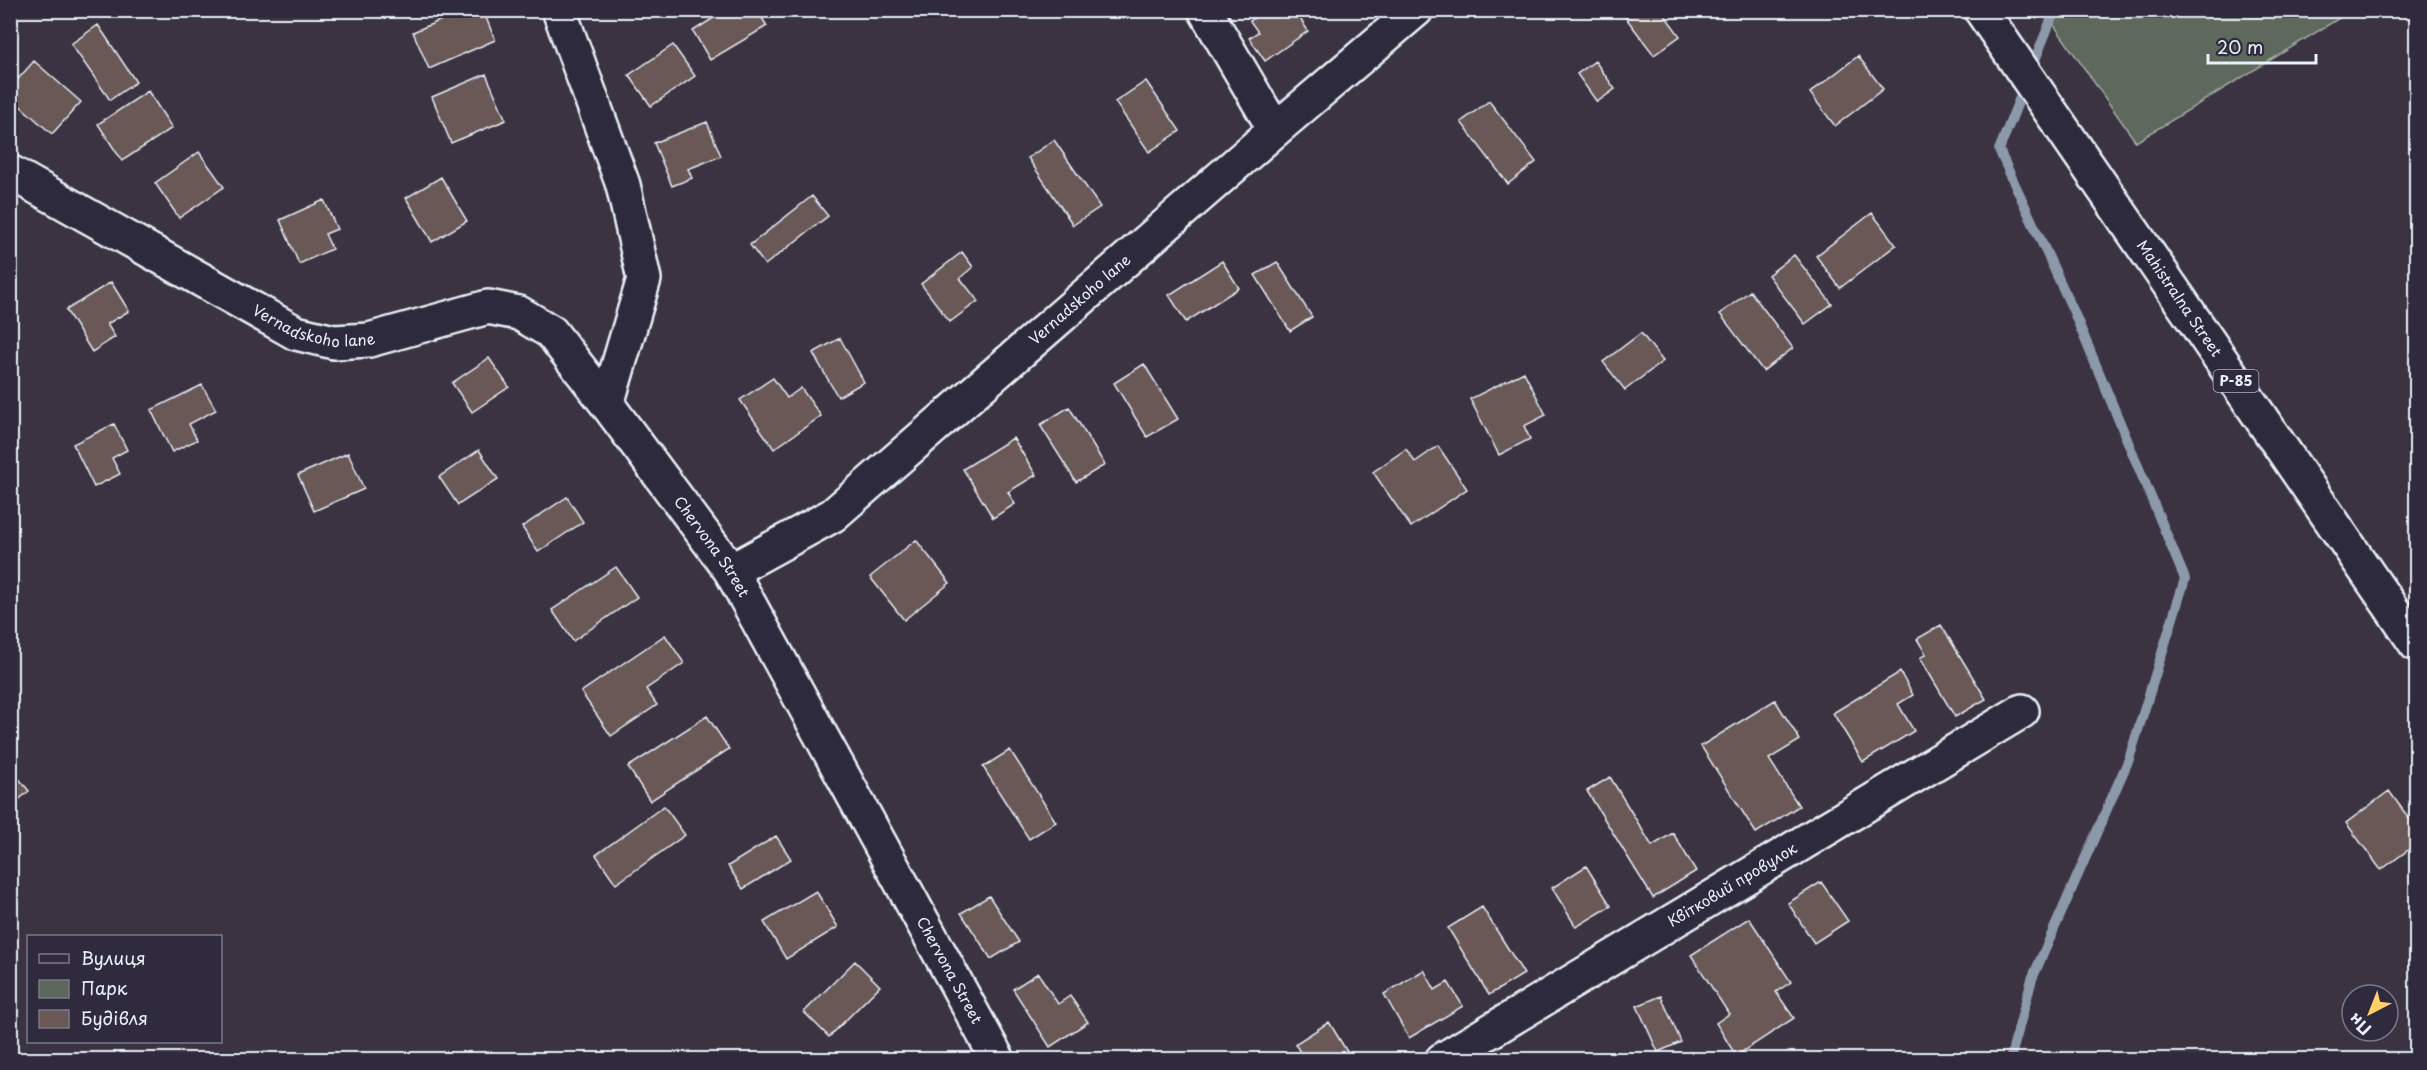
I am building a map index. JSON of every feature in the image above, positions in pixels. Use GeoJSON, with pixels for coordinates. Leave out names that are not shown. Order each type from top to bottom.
{"type":"FeatureCollection","features":[{"type":"Feature","properties":{"kind":"street"},"geometry":{"type":"LineString","coordinates":[[559,10],[622,185],[644,279],[607,404]]}},
{"type":"Feature","properties":{"kind":"street"},"geometry":{"type":"LineString","coordinates":[[1205,10],[1275,130]]}},
{"type":"Feature","properties":{"kind":"street","name":"Vernadskoho lane"},"geometry":{"type":"LineString","coordinates":[[731,571],[833,515],[1416,10]]}},
{"type":"Feature","properties":{"kind":"street","name":"Mahistralna Street"},"geometry":{"type":"LineString","coordinates":[[1981,10],[2416,644]]}},
{"type":"Feature","properties":{"kind":"street","name":"Vernadskoho lane"},"geometry":{"type":"LineString","coordinates":[[10,172],[296,333],[334,342],[369,340],[488,307],[519,313],[551,332],[607,404]]}},
{"type":"Feature","properties":{"kind":"street","name":"Chervona Street"},"geometry":{"type":"LineString","coordinates":[[607,404],[731,571],[998,1059]]}},
{"type":"Feature","properties":{"kind":"street","name":"Квітковий провулок"},"geometry":{"type":"LineString","coordinates":[[1442,1059],[2022,711]]}},
{"type":"Feature","properties":{"kind":"green space"},"geometry":{"type":"Polygon","coordinates":[[[2044,11],[2351,11],[2136,142],[2044,11]]]}},
{"type":"Feature","properties":{"kind":"building"},"geometry":{"type":"Polygon","coordinates":[[[465,10],[483,10],[495,40],[429,69],[413,32],[465,10]]]}},
{"type":"Feature","properties":{"kind":"building"},"geometry":{"type":"Polygon","coordinates":[[[726,10],[757,10],[767,26],[710,60],[693,31],[726,10]]]}},
{"type":"Feature","properties":{"kind":"building"},"geometry":{"type":"Polygon","coordinates":[[[1265,10],[1295,10],[1308,31],[1265,61],[1249,38],[1258,32],[1250,21],[1265,10]]]}},
{"type":"Feature","properties":{"kind":"building"},"geometry":{"type":"Polygon","coordinates":[[[1620,10],[1661,10],[1680,36],[1654,55],[1620,10]]]}},
{"type":"Feature","properties":{"kind":"building"},"geometry":{"type":"Polygon","coordinates":[[[98,25],[136,82],[110,100],[71,44],[98,25]]]}},
{"type":"Feature","properties":{"kind":"building"},"geometry":{"type":"Polygon","coordinates":[[[673,45],[695,76],[651,106],[629,75],[673,45]]]}},
{"type":"Feature","properties":{"kind":"building"},"geometry":{"type":"Polygon","coordinates":[[[1858,56],[1883,89],[1835,126],[1810,93],[1858,56]]]}},
{"type":"Feature","properties":{"kind":"building"},"geometry":{"type":"Polygon","coordinates":[[[34,61],[81,102],[52,134],[10,97],[10,88],[34,61]]]}},
{"type":"Feature","properties":{"kind":"building"},"geometry":{"type":"Polygon","coordinates":[[[1595,61],[1615,89],[1597,102],[1577,74],[1595,61]]]}},
{"type":"Feature","properties":{"kind":"building"},"geometry":{"type":"Polygon","coordinates":[[[486,74],[506,120],[451,143],[432,97],[486,74]]]}},
{"type":"Feature","properties":{"kind":"building"},"geometry":{"type":"Polygon","coordinates":[[[1146,81],[1180,131],[1149,152],[1115,102],[1146,81]]]}},
{"type":"Feature","properties":{"kind":"building"},"geometry":{"type":"Polygon","coordinates":[[[148,91],[172,128],[122,161],[98,124],[148,91]]]}},
{"type":"Feature","properties":{"kind":"building"},"geometry":{"type":"Polygon","coordinates":[[[1489,101],[1536,162],[1508,184],[1461,122],[1489,101]]]}},
{"type":"Feature","properties":{"kind":"building"},"geometry":{"type":"Polygon","coordinates":[[[707,122],[721,156],[688,169],[692,178],[672,186],[654,143],[707,122]]]}},
{"type":"Feature","properties":{"kind":"building"},"geometry":{"type":"Polygon","coordinates":[[[1054,140],[1100,207],[1073,225],[1028,158],[1054,140]]]}},
{"type":"Feature","properties":{"kind":"building"},"geometry":{"type":"Polygon","coordinates":[[[199,152],[224,187],[179,218],[155,183],[199,152]]]}},
{"type":"Feature","properties":{"kind":"building"},"geometry":{"type":"Polygon","coordinates":[[[441,177],[467,221],[432,242],[406,198],[441,177]]]}},
{"type":"Feature","properties":{"kind":"building"},"geometry":{"type":"Polygon","coordinates":[[[812,196],[828,216],[765,265],[750,245],[812,196]]]}},
{"type":"Feature","properties":{"kind":"building"},"geometry":{"type":"Polygon","coordinates":[[[324,200],[337,229],[325,234],[332,249],[299,264],[280,220],[324,200]]]}},
{"type":"Feature","properties":{"kind":"building"},"geometry":{"type":"Polygon","coordinates":[[[1872,213],[1896,245],[1840,288],[1816,256],[1872,213]]]}},
{"type":"Feature","properties":{"kind":"building"},"geometry":{"type":"Polygon","coordinates":[[[962,252],[973,267],[960,278],[978,301],[950,322],[921,284],[962,252]]]}},
{"type":"Feature","properties":{"kind":"building"},"geometry":{"type":"Polygon","coordinates":[[[1794,255],[1832,304],[1805,324],[1768,275],[1794,255]]]}},
{"type":"Feature","properties":{"kind":"building"},"geometry":{"type":"Polygon","coordinates":[[[1222,261],[1239,288],[1186,322],[1169,295],[1222,261]]]}},
{"type":"Feature","properties":{"kind":"building"},"geometry":{"type":"Polygon","coordinates":[[[1277,262],[1312,317],[1290,331],[1255,275],[1277,262]]]}},
{"type":"Feature","properties":{"kind":"building"},"geometry":{"type":"Polygon","coordinates":[[[111,282],[129,311],[107,324],[115,337],[92,352],[66,310],[111,282]]]}},
{"type":"Feature","properties":{"kind":"building"},"geometry":{"type":"Polygon","coordinates":[[[1750,291],[1793,348],[1763,371],[1720,314],[1750,291]]]}},
{"type":"Feature","properties":{"kind":"building"},"geometry":{"type":"Polygon","coordinates":[[[1641,333],[1663,361],[1625,390],[1603,362],[1641,333]]]}},
{"type":"Feature","properties":{"kind":"building"},"geometry":{"type":"Polygon","coordinates":[[[840,338],[864,382],[838,397],[813,353],[840,338]]]}},
{"type":"Feature","properties":{"kind":"building"},"geometry":{"type":"Polygon","coordinates":[[[489,358],[509,387],[472,412],[452,383],[489,358]]]}},
{"type":"Feature","properties":{"kind":"building"},"geometry":{"type":"Polygon","coordinates":[[[1144,364],[1178,419],[1147,437],[1114,383],[1144,364]]]}},
{"type":"Feature","properties":{"kind":"building"},"geometry":{"type":"Polygon","coordinates":[[[1524,372],[1546,415],[1524,426],[1530,439],[1499,455],[1470,399],[1524,372]]]}},
{"type":"Feature","properties":{"kind":"building"},"geometry":{"type":"Polygon","coordinates":[[[773,378],[787,398],[801,388],[821,416],[774,449],[740,400],[773,378]]]}},
{"type":"Feature","properties":{"kind":"building"},"geometry":{"type":"Polygon","coordinates":[[[202,385],[216,410],[189,424],[197,440],[172,452],[151,410],[202,385]]]}},
{"type":"Feature","properties":{"kind":"building"},"geometry":{"type":"Polygon","coordinates":[[[1069,407],[1105,465],[1076,482],[1040,425],[1069,407]]]}},
{"type":"Feature","properties":{"kind":"building"},"geometry":{"type":"Polygon","coordinates":[[[114,424],[127,450],[112,458],[120,474],[94,487],[73,444],[114,424]]]}},
{"type":"Feature","properties":{"kind":"building"},"geometry":{"type":"Polygon","coordinates":[[[1013,438],[1036,475],[1008,492],[1015,504],[993,518],[963,469],[1013,438]]]}},
{"type":"Feature","properties":{"kind":"building"},"geometry":{"type":"Polygon","coordinates":[[[1438,446],[1467,489],[1411,527],[1373,472],[1406,449],[1415,462],[1438,446]]]}},
{"type":"Feature","properties":{"kind":"building"},"geometry":{"type":"Polygon","coordinates":[[[479,450],[498,479],[458,505],[439,477],[479,450]]]}},
{"type":"Feature","properties":{"kind":"building"},"geometry":{"type":"Polygon","coordinates":[[[348,453],[364,489],[314,511],[298,475],[348,453]]]}},
{"type":"Feature","properties":{"kind":"building"},"geometry":{"type":"Polygon","coordinates":[[[567,497],[583,522],[538,552],[522,527],[567,497]]]}},
{"type":"Feature","properties":{"kind":"building"},"geometry":{"type":"Polygon","coordinates":[[[916,540],[950,583],[904,620],[870,577],[916,540]]]}},
{"type":"Feature","properties":{"kind":"building"},"geometry":{"type":"Polygon","coordinates":[[[616,567],[637,597],[573,641],[552,610],[616,567]]]}},
{"type":"Feature","properties":{"kind":"building"},"geometry":{"type":"Polygon","coordinates":[[[1941,625],[1986,699],[1955,717],[1920,658],[1926,654],[1917,639],[1941,625]]]}},
{"type":"Feature","properties":{"kind":"building"},"geometry":{"type":"Polygon","coordinates":[[[665,635],[684,663],[646,689],[657,705],[611,736],[581,692],[665,635]]]}},
{"type":"Feature","properties":{"kind":"building"},"geometry":{"type":"Polygon","coordinates":[[[1900,672],[1913,695],[1898,704],[1914,731],[1863,762],[1833,713],[1900,672]]]}},
{"type":"Feature","properties":{"kind":"building"},"geometry":{"type":"Polygon","coordinates":[[[1775,700],[1800,740],[1769,759],[1799,806],[1756,833],[1701,746],[1775,700]]]}},
{"type":"Feature","properties":{"kind":"building"},"geometry":{"type":"Polygon","coordinates":[[[707,716],[729,749],[650,801],[628,767],[707,716]]]}},
{"type":"Feature","properties":{"kind":"building"},"geometry":{"type":"Polygon","coordinates":[[[1010,750],[1056,822],[1029,839],[983,767],[1010,750]]]}},
{"type":"Feature","properties":{"kind":"building"},"geometry":{"type":"Polygon","coordinates":[[[16,775],[29,791],[10,807],[10,780],[16,775]]]}},
{"type":"Feature","properties":{"kind":"building"},"geometry":{"type":"Polygon","coordinates":[[[1610,777],[1652,846],[1673,833],[1696,871],[1653,898],[1587,791],[1610,777]]]}},
{"type":"Feature","properties":{"kind":"building"},"geometry":{"type":"Polygon","coordinates":[[[2389,791],[2416,828],[2416,844],[2381,870],[2346,823],[2389,791]]]}},
{"type":"Feature","properties":{"kind":"building"},"geometry":{"type":"Polygon","coordinates":[[[664,806],[685,835],[616,884],[596,855],[664,806]]]}},
{"type":"Feature","properties":{"kind":"building"},"geometry":{"type":"Polygon","coordinates":[[[776,836],[791,859],[743,889],[728,866],[776,836]]]}},
{"type":"Feature","properties":{"kind":"building"},"geometry":{"type":"Polygon","coordinates":[[[1586,866],[1611,906],[1576,927],[1552,888],[1586,866]]]}},
{"type":"Feature","properties":{"kind":"building"},"geometry":{"type":"Polygon","coordinates":[[[1821,882],[1848,921],[1814,943],[1788,903],[1821,882]]]}},
{"type":"Feature","properties":{"kind":"building"},"geometry":{"type":"Polygon","coordinates":[[[816,891],[838,927],[786,959],[764,922],[816,891]]]}},
{"type":"Feature","properties":{"kind":"building"},"geometry":{"type":"Polygon","coordinates":[[[989,896],[1019,942],[991,959],[961,913],[989,896]]]}},
{"type":"Feature","properties":{"kind":"building"},"geometry":{"type":"Polygon","coordinates":[[[1482,907],[1524,974],[1489,995],[1448,928],[1482,907]]]}},
{"type":"Feature","properties":{"kind":"building"},"geometry":{"type":"Polygon","coordinates":[[[1749,918],[1791,982],[1776,992],[1794,1018],[1736,1056],[1716,1023],[1729,1014],[1691,955],[1749,918]]]}},
{"type":"Feature","properties":{"kind":"building"},"geometry":{"type":"Polygon","coordinates":[[[855,961],[880,986],[829,1037],[804,1012],[855,961]]]}},
{"type":"Feature","properties":{"kind":"building"},"geometry":{"type":"Polygon","coordinates":[[[1424,970],[1435,990],[1448,982],[1463,1006],[1409,1038],[1384,994],[1424,970]]]}},
{"type":"Feature","properties":{"kind":"building"},"geometry":{"type":"Polygon","coordinates":[[[1038,973],[1058,1004],[1070,996],[1088,1022],[1050,1047],[1013,989],[1038,973]]]}},
{"type":"Feature","properties":{"kind":"building"},"geometry":{"type":"Polygon","coordinates":[[[1661,996],[1681,1042],[1658,1052],[1637,1006],[1661,996]]]}},
{"type":"Feature","properties":{"kind":"building"},"geometry":{"type":"Polygon","coordinates":[[[1329,1022],[1352,1060],[1305,1060],[1295,1044],[1329,1022]]]}},
{"type":"Feature","properties":{"kind":"waterway"},"geometry":{"type":"LineString","coordinates":[[2010,1060],[2032,979],[2129,759],[2185,579],[2073,310],[1999,150],[2055,10]]}}]}
